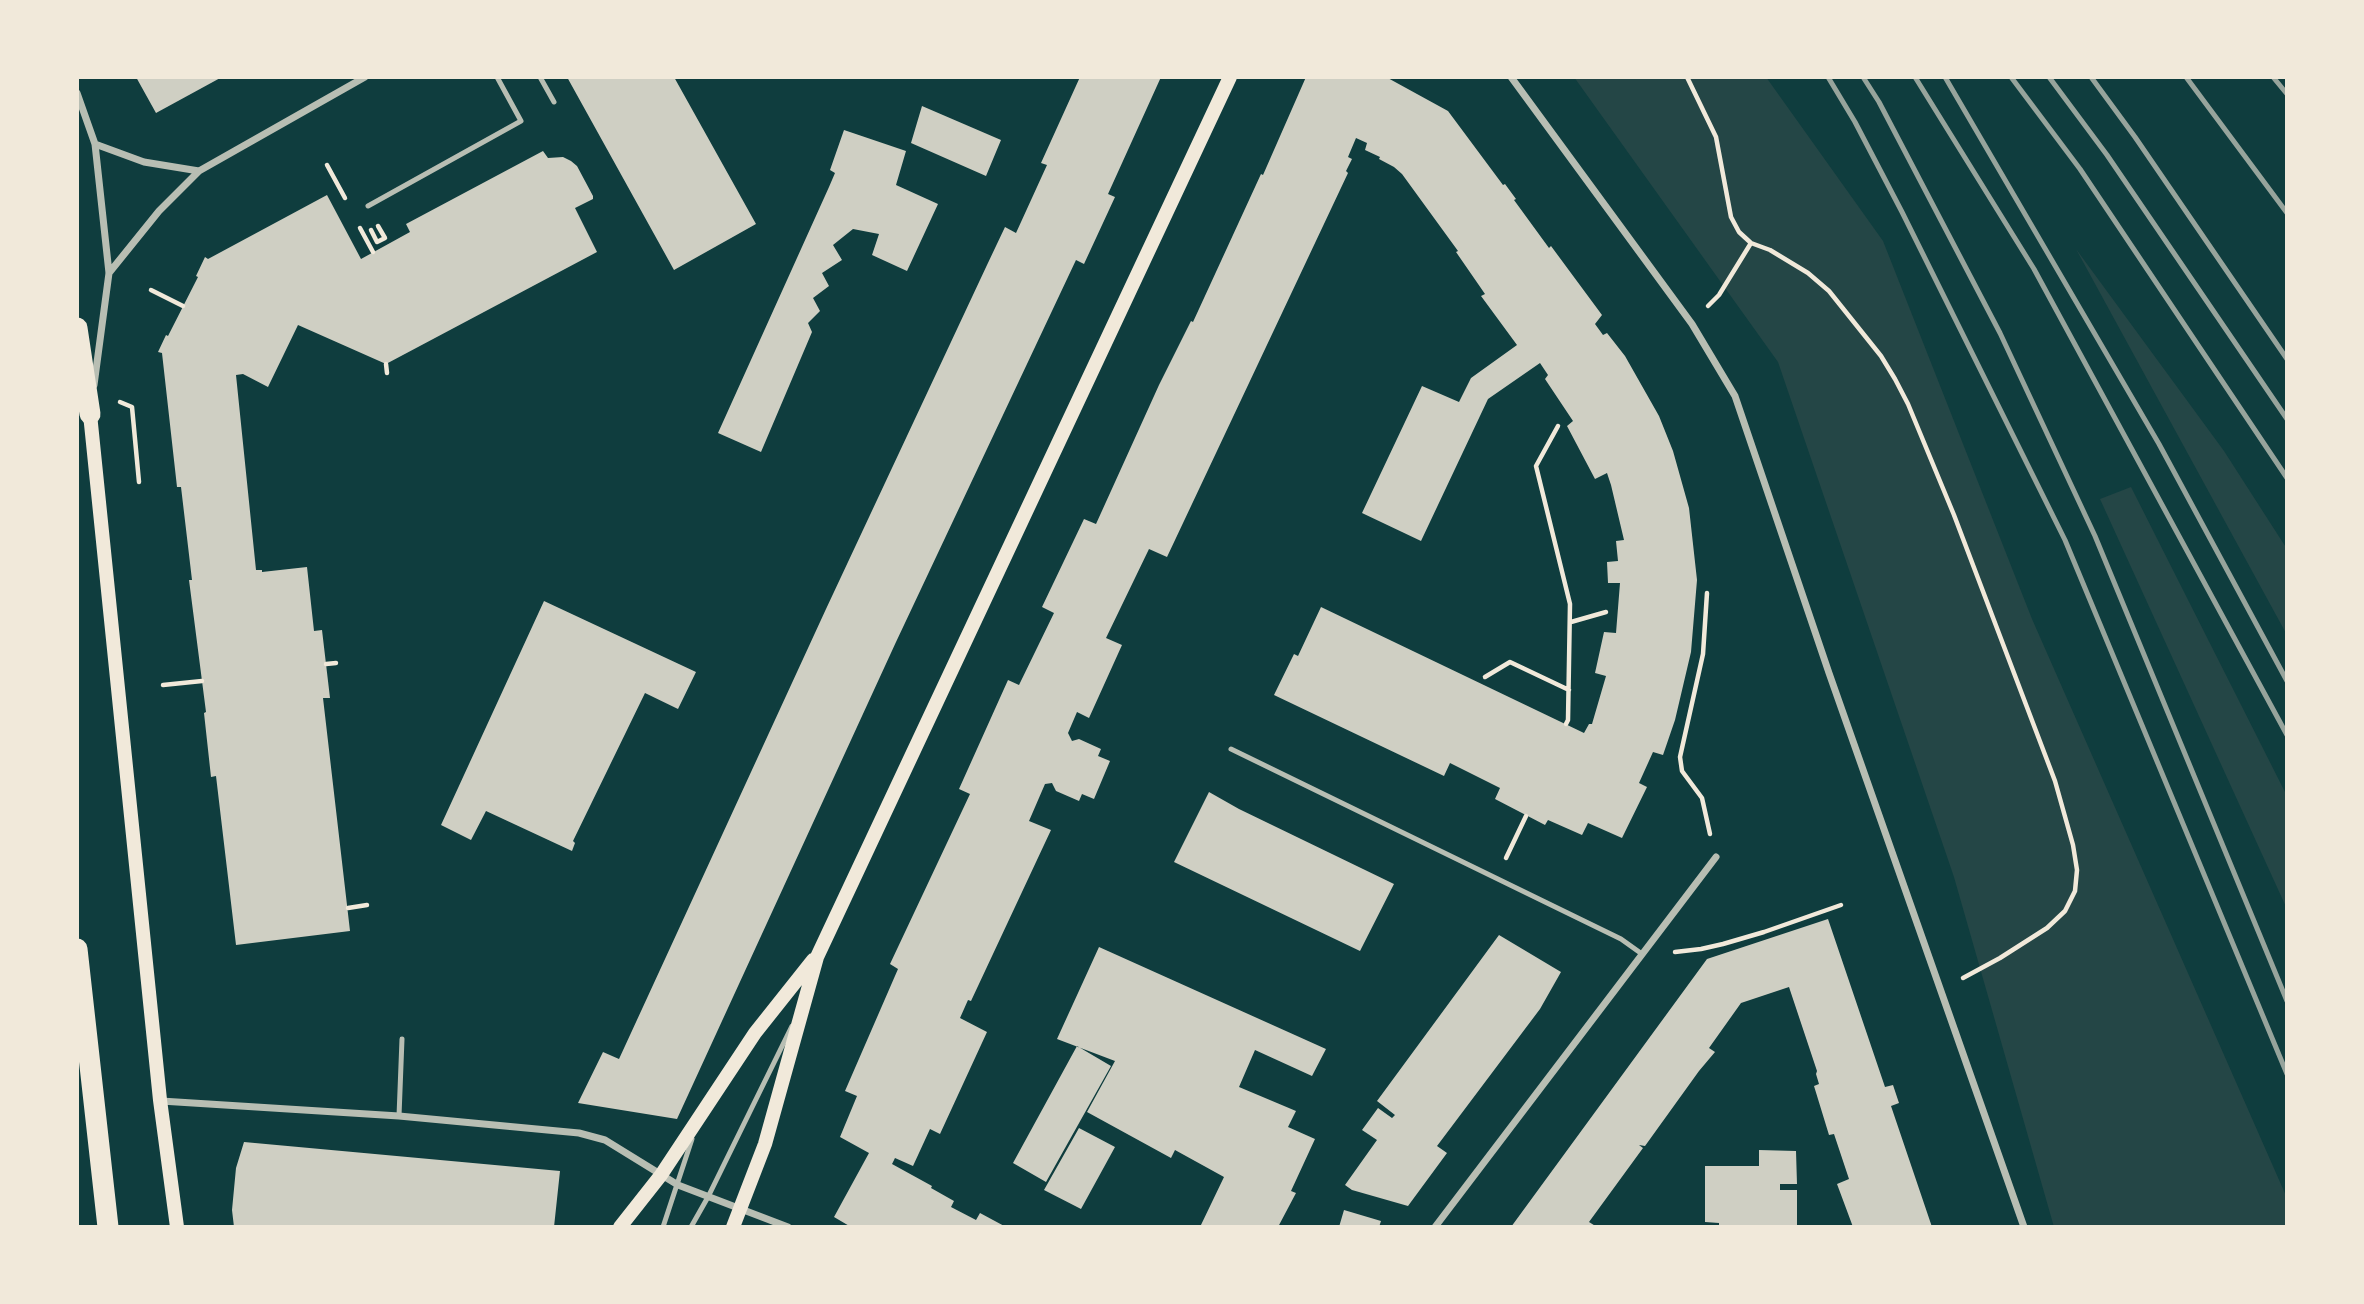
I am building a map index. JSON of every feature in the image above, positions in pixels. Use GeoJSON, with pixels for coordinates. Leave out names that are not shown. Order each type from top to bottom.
{"type":"FeatureCollection","features":[{"type":"Feature","properties":{"kind":"highway"},"geometry":{"type":"LineString","coordinates":[[77,328],[90,414]]}},
{"type":"Feature","properties":{"kind":"highway"},"geometry":{"type":"LineString","coordinates":[[77,949],[108,1227]]}},
{"type":"Feature","properties":{"kind":"main road"},"geometry":{"type":"LineString","coordinates":[[733,1227],[765,1144],[817,957],[1230,77]]}},
{"type":"Feature","properties":{"kind":"main road"},"geometry":{"type":"LineString","coordinates":[[90,414],[160,1101],[177,1227]]}},
{"type":"Feature","properties":{"kind":"main road"},"geometry":{"type":"LineString","coordinates":[[620,1227],[661,1175],[755,1033],[817,957]]}},
{"type":"Feature","properties":{"kind":"street"},"geometry":{"type":"LineString","coordinates":[[109,273],[159,211],[199,170],[365,77]]}},
{"type":"Feature","properties":{"kind":"street"},"geometry":{"type":"LineString","coordinates":[[1511,77],[1692,324],[1735,396],[1829,673],[2024,1227]]}},
{"type":"Feature","properties":{"kind":"street"},"geometry":{"type":"LineString","coordinates":[[77,93],[95,144],[109,273],[90,414]]}},
{"type":"Feature","properties":{"kind":"street"},"geometry":{"type":"LineString","coordinates":[[95,144],[144,162],[199,170]]}},
{"type":"Feature","properties":{"kind":"street"},"geometry":{"type":"LineString","coordinates":[[1435,1227],[1716,857]]}},
{"type":"Feature","properties":{"kind":"street"},"geometry":{"type":"LineString","coordinates":[[160,1101],[399,1116],[579,1133],[605,1140],[678,1185],[788,1227]]}},
{"type":"Feature","properties":{"kind":"lane"},"geometry":{"type":"LineString","coordinates":[[368,206],[521,121],[497,77]]}},
{"type":"Feature","properties":{"kind":"lane"},"geometry":{"type":"LineString","coordinates":[[540,77],[554,102]]}},
{"type":"Feature","properties":{"kind":"lane"},"geometry":{"type":"LineString","coordinates":[[1231,749],[1621,939],[1643,954]]}},
{"type":"Feature","properties":{"kind":"lane"},"geometry":{"type":"LineString","coordinates":[[691,1227],[808,992]]}},
{"type":"Feature","properties":{"kind":"lane"},"geometry":{"type":"LineString","coordinates":[[399,1116],[402,1039]]}},
{"type":"Feature","properties":{"kind":"lane"},"geometry":{"type":"LineString","coordinates":[[663,1227],[697,1123]]}},
{"type":"Feature","properties":{"kind":"path"},"geometry":{"type":"LineString","coordinates":[[1687,77],[1716,136],[1731,217],[1739,232],[1751,243],[1769,250],[1808,273],[1829,291],[1881,356],[1908,404],[2006,648],[2055,781],[2073,845],[2077,870],[2074,891],[2065,911],[2046,928],[2012,950],[1941,990]]}},
{"type":"Feature","properties":{"kind":"path"},"geometry":{"type":"LineString","coordinates":[[327,165],[348,205]]}},
{"type":"Feature","properties":{"kind":"path"},"geometry":{"type":"LineString","coordinates":[[357,221],[373,252]]}},
{"type":"Feature","properties":{"kind":"path"},"geometry":{"type":"LineString","coordinates":[[1692,324],[1718,295],[1751,243]]}},
{"type":"Feature","properties":{"kind":"path"},"geometry":{"type":"LineString","coordinates":[[151,290],[183,306]]}},
{"type":"Feature","properties":{"kind":"path"},"geometry":{"type":"LineString","coordinates":[[386,364],[387,373]]}},
{"type":"Feature","properties":{"kind":"path"},"geometry":{"type":"LineString","coordinates":[[132,407],[139,482]]}},
{"type":"Feature","properties":{"kind":"path"},"geometry":{"type":"LineString","coordinates":[[1558,426],[1536,466],[1570,604],[1566,724]]}},
{"type":"Feature","properties":{"kind":"path"},"geometry":{"type":"LineString","coordinates":[[1707,593],[1703,653],[1680,757],[1682,771],[1702,798],[1716,857]]}},
{"type":"Feature","properties":{"kind":"path"},"geometry":{"type":"LineString","coordinates":[[1571,622],[1606,612]]}},
{"type":"Feature","properties":{"kind":"path"},"geometry":{"type":"LineString","coordinates":[[1485,677],[1510,662],[1569,690]]}},
{"type":"Feature","properties":{"kind":"path"},"geometry":{"type":"LineString","coordinates":[[326,664],[336,663]]}},
{"type":"Feature","properties":{"kind":"path"},"geometry":{"type":"LineString","coordinates":[[163,685],[202,681]]}},
{"type":"Feature","properties":{"kind":"path"},"geometry":{"type":"LineString","coordinates":[[1497,878],[1526,816]]}},
{"type":"Feature","properties":{"kind":"path"},"geometry":{"type":"LineString","coordinates":[[348,908],[367,905]]}},
{"type":"Feature","properties":{"kind":"path"},"geometry":{"type":"LineString","coordinates":[[1643,954],[1701,950],[1842,905]]}},
{"type":"Feature","properties":{"kind":"shaded area"},"geometry":{"type":"Polygon","coordinates":[[[1574,77],[1766,77],[1883,241],[2032,619],[2287,1198],[2287,1227],[2054,1227],[1954,877],[1778,362],[1574,77]]]}},
{"type":"Feature","properties":{"kind":"shaded area"},"geometry":{"type":"Polygon","coordinates":[[[2076,249],[2224,451],[2287,549],[2287,635],[2076,249]]]}},
{"type":"Feature","properties":{"kind":"shaded area"},"geometry":{"type":"Polygon","coordinates":[[[2131,487],[2287,796],[2287,909],[2100,499],[2131,487]]]}},
{"type":"Feature","properties":{"kind":"building"},"geometry":{"type":"Polygon","coordinates":[[[136,77],[222,77],[156,113],[136,77]]]}},
{"type":"Feature","properties":{"kind":"building"},"geometry":{"type":"Polygon","coordinates":[[[567,77],[674,77],[756,224],[674,270],[567,77]]]}},
{"type":"Feature","properties":{"kind":"building"},"geometry":{"type":"Polygon","coordinates":[[[1080,77],[1161,77],[1108,194],[1115,197],[1084,264],[1076,260],[896,642],[677,1119],[578,1103],[603,1052],[619,1059],[1005,227],[1016,233],[1047,165],[1041,163],[1080,77]]]}},
{"type":"Feature","properties":{"kind":"building"},"geometry":{"type":"Polygon","coordinates":[[[1306,77],[1386,77],[1448,111],[1602,315],[1595,324],[1603,335],[1607,333],[1625,356],[1659,416],[1673,451],[1689,508],[1697,580],[1691,652],[1675,720],[1663,755],[1653,752],[1639,783],[1647,787],[1622,838],[1588,823],[1582,835],[1548,820],[1545,825],[1495,799],[1500,788],[1450,763],[1444,776],[1274,695],[1294,654],[1298,656],[1321,607],[1584,733],[1589,724],[1592,724],[1606,676],[1595,673],[1604,632],[1616,633],[1620,583],[1608,583],[1607,562],[1618,561],[1616,541],[1624,540],[1611,485],[1607,473],[1595,479],[1567,426],[1573,421],[1545,379],[1548,375],[1540,363],[1488,399],[1421,541],[1362,513],[1422,386],[1459,402],[1471,378],[1517,345],[1481,296],[1485,294],[1456,252],[1458,251],[1402,174],[1379,159],[1380,157],[1365,150],[1367,143],[1356,138],[1348,157],[1352,159],[1346,171],[1348,173],[1167,557],[1149,549],[1106,638],[1122,645],[1089,718],[1077,712],[1068,733],[1072,741],[1079,739],[1101,749],[1098,756],[1110,761],[1094,799],[1082,794],[1079,801],[1056,791],[1052,783],[1045,784],[1029,821],[1051,830],[971,1001],[968,1000],[960,1018],[987,1032],[940,1134],[930,1129],[913,1166],[895,1158],[892,1164],[954,1201],[951,1207],[976,1220],[980,1213],[1006,1227],[851,1227],[834,1217],[869,1153],[840,1137],[857,1096],[845,1091],[898,969],[890,964],[970,794],[959,789],[1008,680],[1019,685],[1054,613],[1042,607],[1084,519],[1096,524],[1159,385],[1191,321],[1193,322],[1261,174],[1263,175],[1306,77]]]}},
{"type":"Feature","properties":{"kind":"building"},"geometry":{"type":"Polygon","coordinates":[[[922,106],[1001,140],[986,176],[911,143],[922,106]]]}},
{"type":"Feature","properties":{"kind":"building"},"geometry":{"type":"Polygon","coordinates":[[[844,130],[906,151],[896,185],[938,204],[907,271],[872,255],[879,234],[853,229],[833,245],[842,260],[822,273],[829,286],[813,298],[820,311],[808,323],[812,332],[761,452],[718,433],[835,173],[830,170],[844,130]]]}},
{"type":"Feature","properties":{"kind":"building"},"geometry":{"type":"Polygon","coordinates":[[[543,151],[548,158],[563,157],[577,166],[593,199],[575,208],[597,252],[386,364],[298,325],[268,387],[243,374],[236,375],[256,570],[262,572],[307,567],[314,631],[322,630],[330,698],[323,698],[350,931],[236,945],[216,776],[211,777],[181,487],[177,487],[162,353],[158,352],[198,277],[196,276],[205,257],[208,259],[327,195],[361,259],[410,232],[406,224],[543,151]]]}},
{"type":"Feature","properties":{"kind":"building"},"geometry":{"type":"Polygon","coordinates":[[[544,601],[696,672],[678,709],[645,693],[573,841],[575,843],[572,851],[486,811],[471,840],[441,825],[544,601]]]}},
{"type":"Feature","properties":{"kind":"building"},"geometry":{"type":"Polygon","coordinates":[[[1209,792],[1394,884],[1360,951],[1174,862],[1209,792]]]}},
{"type":"Feature","properties":{"kind":"building"},"geometry":{"type":"Polygon","coordinates":[[[1828,919],[1885,1087],[1893,1085],[1899,1103],[1891,1106],[1932,1227],[1853,1227],[1837,1184],[1849,1179],[1834,1134],[1829,1135],[1814,1086],[1819,1084],[1817,1071],[1789,987],[1741,1003],[1709,1048],[1715,1052],[1645,1146],[1639,1145],[1643,1148],[1589,1222],[1597,1227],[1511,1227],[1707,959],[1828,919]]]}},
{"type":"Feature","properties":{"kind":"building"},"geometry":{"type":"Polygon","coordinates":[[[1499,935],[1561,972],[1540,1009],[1437,1146],[1447,1153],[1408,1206],[1352,1190],[1345,1185],[1377,1140],[1362,1130],[1378,1108],[1392,1118],[1395,1115],[1377,1101],[1499,935]]]}},
{"type":"Feature","properties":{"kind":"building"},"geometry":{"type":"Polygon","coordinates":[[[1099,947],[1326,1049],[1312,1076],[1255,1050],[1239,1087],[1296,1111],[1288,1127],[1315,1139],[1291,1191],[1296,1193],[1278,1227],[1200,1227],[1224,1177],[1175,1150],[1171,1158],[1087,1112],[1115,1061],[1057,1039],[1099,947]]]}},
{"type":"Feature","properties":{"kind":"building"},"geometry":{"type":"Polygon","coordinates":[[[1077,1046],[1111,1066],[1046,1182],[1013,1163],[1077,1046]]]}},
{"type":"Feature","properties":{"kind":"building"},"geometry":{"type":"Polygon","coordinates":[[[1079,1128],[1115,1147],[1081,1209],[1044,1190],[1079,1128]]]}},
{"type":"Feature","properties":{"kind":"building"},"geometry":{"type":"Polygon","coordinates":[[[244,1142],[560,1171],[554,1227],[234,1227],[232,1210],[236,1168],[244,1142]]]}},
{"type":"Feature","properties":{"kind":"building"},"geometry":{"type":"Polygon","coordinates":[[[1759,1150],[1796,1151],[1797,1184],[1780,1184],[1780,1190],[1797,1190],[1797,1227],[1719,1227],[1719,1223],[1705,1222],[1705,1166],[1759,1166],[1759,1150]]]}},
{"type":"Feature","properties":{"kind":"building"},"geometry":{"type":"Polygon","coordinates":[[[1344,1210],[1381,1221],[1379,1227],[1339,1227],[1344,1210]]]}},
{"type":"Feature","properties":{"kind":"railway"},"geometry":{"type":"LineString","coordinates":[[1828,77],[1902,212],[2065,540],[2287,1074]]}},
{"type":"Feature","properties":{"kind":"railway"},"geometry":{"type":"LineString","coordinates":[[1863,77],[1879,102],[2000,333],[2095,536],[2287,1001]]}},
{"type":"Feature","properties":{"kind":"railway"},"geometry":{"type":"LineString","coordinates":[[1915,77],[2034,269],[2287,735]]}},
{"type":"Feature","properties":{"kind":"railway"},"geometry":{"type":"LineString","coordinates":[[1945,77],[2159,444],[2287,681]]}},
{"type":"Feature","properties":{"kind":"railway"},"geometry":{"type":"LineString","coordinates":[[2011,77],[2080,169],[2287,478]]}},
{"type":"Feature","properties":{"kind":"railway"},"geometry":{"type":"LineString","coordinates":[[2049,77],[2107,155],[2287,419]]}},
{"type":"Feature","properties":{"kind":"railway"},"geometry":{"type":"LineString","coordinates":[[2091,77],[2287,359]]}},
{"type":"Feature","properties":{"kind":"railway"},"geometry":{"type":"LineString","coordinates":[[2186,77],[2287,213]]}},
{"type":"Feature","properties":{"kind":"railway"},"geometry":{"type":"LineString","coordinates":[[2273,77],[2287,94]]}}]}
